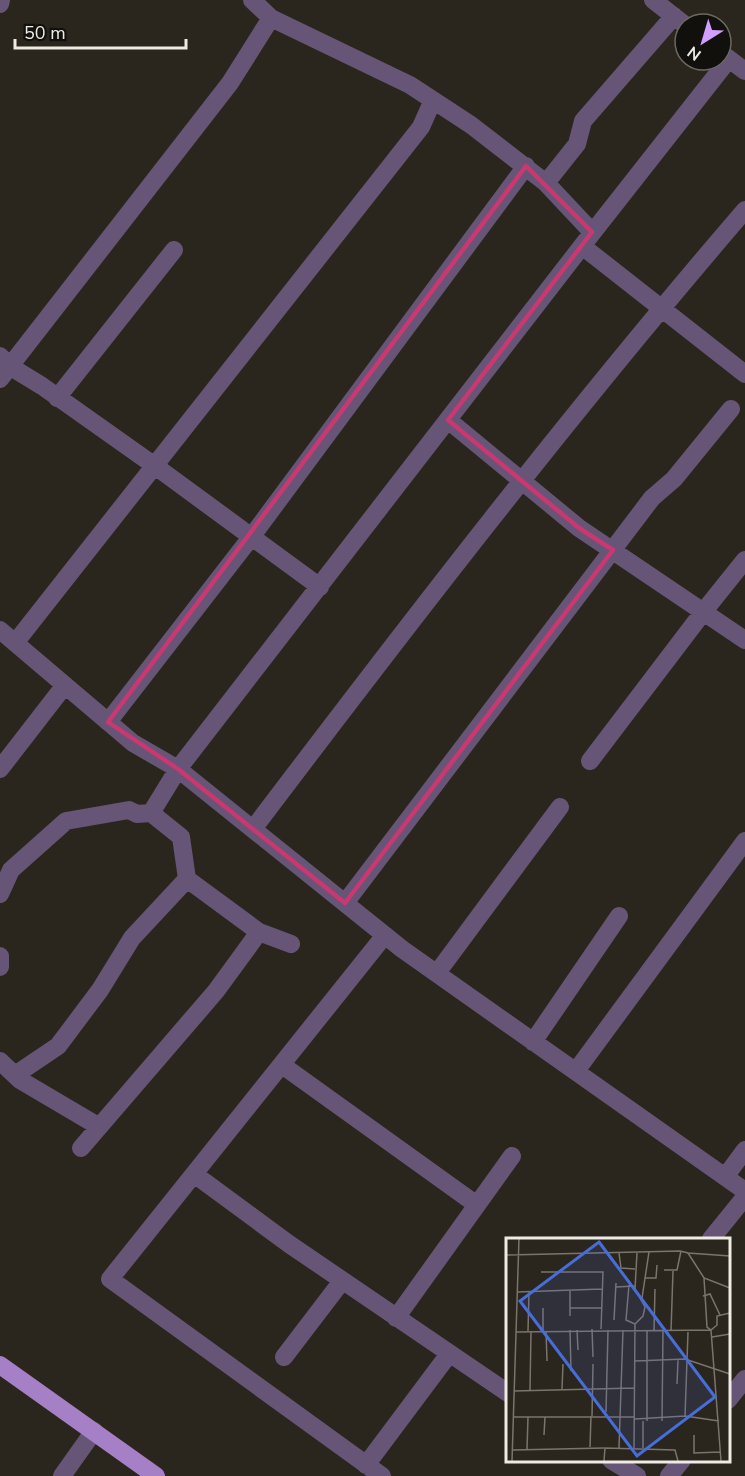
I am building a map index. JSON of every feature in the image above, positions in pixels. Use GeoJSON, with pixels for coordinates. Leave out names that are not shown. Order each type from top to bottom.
{"type":"FeatureCollection","features":[{"type":"Feature","properties":{"kind":"main road"},"geometry":{"type":"LineString","coordinates":[[0,1365],[156,1476]]}},
{"type":"Feature","properties":{"kind":"street"},"geometry":{"type":"LineString","coordinates":[[0,4],[2,0]]}},
{"type":"Feature","properties":{"kind":"street"},"geometry":{"type":"LineString","coordinates":[[252,0],[271,18],[410,85],[471,125],[526,166],[546,183],[587,239],[661,308],[745,374]]}},
{"type":"Feature","properties":{"kind":"street"},"geometry":{"type":"LineString","coordinates":[[653,0],[673,16]]}},
{"type":"Feature","properties":{"kind":"street"},"geometry":{"type":"LineString","coordinates":[[271,18],[230,83],[4,367],[42,386],[320,587]]}},
{"type":"Feature","properties":{"kind":"street"},"geometry":{"type":"LineString","coordinates":[[546,183],[577,144],[582,121],[673,28]]}},
{"type":"Feature","properties":{"kind":"street"},"geometry":{"type":"LineString","coordinates":[[151,813],[178,769],[320,587],[713,72]]}},
{"type":"Feature","properties":{"kind":"street"},"geometry":{"type":"LineString","coordinates":[[15,643],[421,127],[433,100]]}},
{"type":"Feature","properties":{"kind":"street"},"geometry":{"type":"LineString","coordinates":[[108,722],[252,536],[526,166]]}},
{"type":"Feature","properties":{"kind":"street"},"geometry":{"type":"LineString","coordinates":[[253,829],[522,480],[661,308],[745,210]]}},
{"type":"Feature","properties":{"kind":"street"},"geometry":{"type":"LineString","coordinates":[[57,398],[174,250]]}},
{"type":"Feature","properties":{"kind":"street"},"geometry":{"type":"LineString","coordinates":[[345,903],[652,498],[674,479],[731,409]]}},
{"type":"Feature","properties":{"kind":"street"},"geometry":{"type":"LineString","coordinates":[[448,420],[579,528],[745,640]]}},
{"type":"Feature","properties":{"kind":"street"},"geometry":{"type":"LineString","coordinates":[[590,761],[745,560]]}},
{"type":"Feature","properties":{"kind":"street"},"geometry":{"type":"LineString","coordinates":[[0,630],[133,743],[178,769],[385,935],[745,1191]]}},
{"type":"Feature","properties":{"kind":"street"},"geometry":{"type":"LineString","coordinates":[[0,770],[65,685]]}},
{"type":"Feature","properties":{"kind":"street"},"geometry":{"type":"LineString","coordinates":[[437,973],[560,807]]}},
{"type":"Feature","properties":{"kind":"street"},"geometry":{"type":"LineString","coordinates":[[0,894],[10,870],[66,820],[129,810],[137,814],[151,813],[181,837],[187,879],[259,932],[291,944]]}},
{"type":"Feature","properties":{"kind":"street"},"geometry":{"type":"LineString","coordinates":[[576,1071],[745,841]]}},
{"type":"Feature","properties":{"kind":"street"},"geometry":{"type":"LineString","coordinates":[[15,1075],[58,1046],[100,990],[132,938],[187,879]]}},
{"type":"Feature","properties":{"kind":"street"},"geometry":{"type":"LineString","coordinates":[[533,1042],[619,916]]}},
{"type":"Feature","properties":{"kind":"street"},"geometry":{"type":"LineString","coordinates":[[81,1148],[216,991],[259,932]]}},
{"type":"Feature","properties":{"kind":"street"},"geometry":{"type":"LineString","coordinates":[[382,1476],[110,1279],[385,935]]}},
{"type":"Feature","properties":{"kind":"street"},"geometry":{"type":"LineString","coordinates":[[0,956],[0,967]]}},
{"type":"Feature","properties":{"kind":"street"},"geometry":{"type":"LineString","coordinates":[[0,1061],[15,1075],[98,1126]]}},
{"type":"Feature","properties":{"kind":"street"},"geometry":{"type":"LineString","coordinates":[[282,1065],[477,1205]]}},
{"type":"Feature","properties":{"kind":"street"},"geometry":{"type":"LineString","coordinates":[[725,1177],[745,1150]]}},
{"type":"Feature","properties":{"kind":"street"},"geometry":{"type":"LineString","coordinates":[[396,1318],[512,1156]]}},
{"type":"Feature","properties":{"kind":"street"},"geometry":{"type":"LineString","coordinates":[[194,1174],[342,1281],[506,1393]]}},
{"type":"Feature","properties":{"kind":"street"},"geometry":{"type":"LineString","coordinates":[[712,1238],[745,1197]]}},
{"type":"Feature","properties":{"kind":"street"},"geometry":{"type":"LineString","coordinates":[[284,1357],[342,1281]]}},
{"type":"Feature","properties":{"kind":"street"},"geometry":{"type":"LineString","coordinates":[[366,1465],[449,1354]]}},
{"type":"Feature","properties":{"kind":"street"},"geometry":{"type":"LineString","coordinates":[[730,1399],[745,1379]]}},
{"type":"Feature","properties":{"kind":"street"},"geometry":{"type":"LineString","coordinates":[[62,1476],[94,1431]]}},
{"type":"Feature","properties":{"kind":"street"},"geometry":{"type":"LineString","coordinates":[[613,1461],[637,1476]]}},
{"type":"Feature","properties":{"kind":"street"},"geometry":{"type":"LineString","coordinates":[[669,1476],[681,1461]]}},
{"type":"Feature","properties":{"kind":"highlighted area"},"geometry":{"type":"Polygon","coordinates":[[[526,166],[592,232],[448,420],[579,528],[613,550],[345,903],[178,769],[108,722],[526,166]]]}}]}
